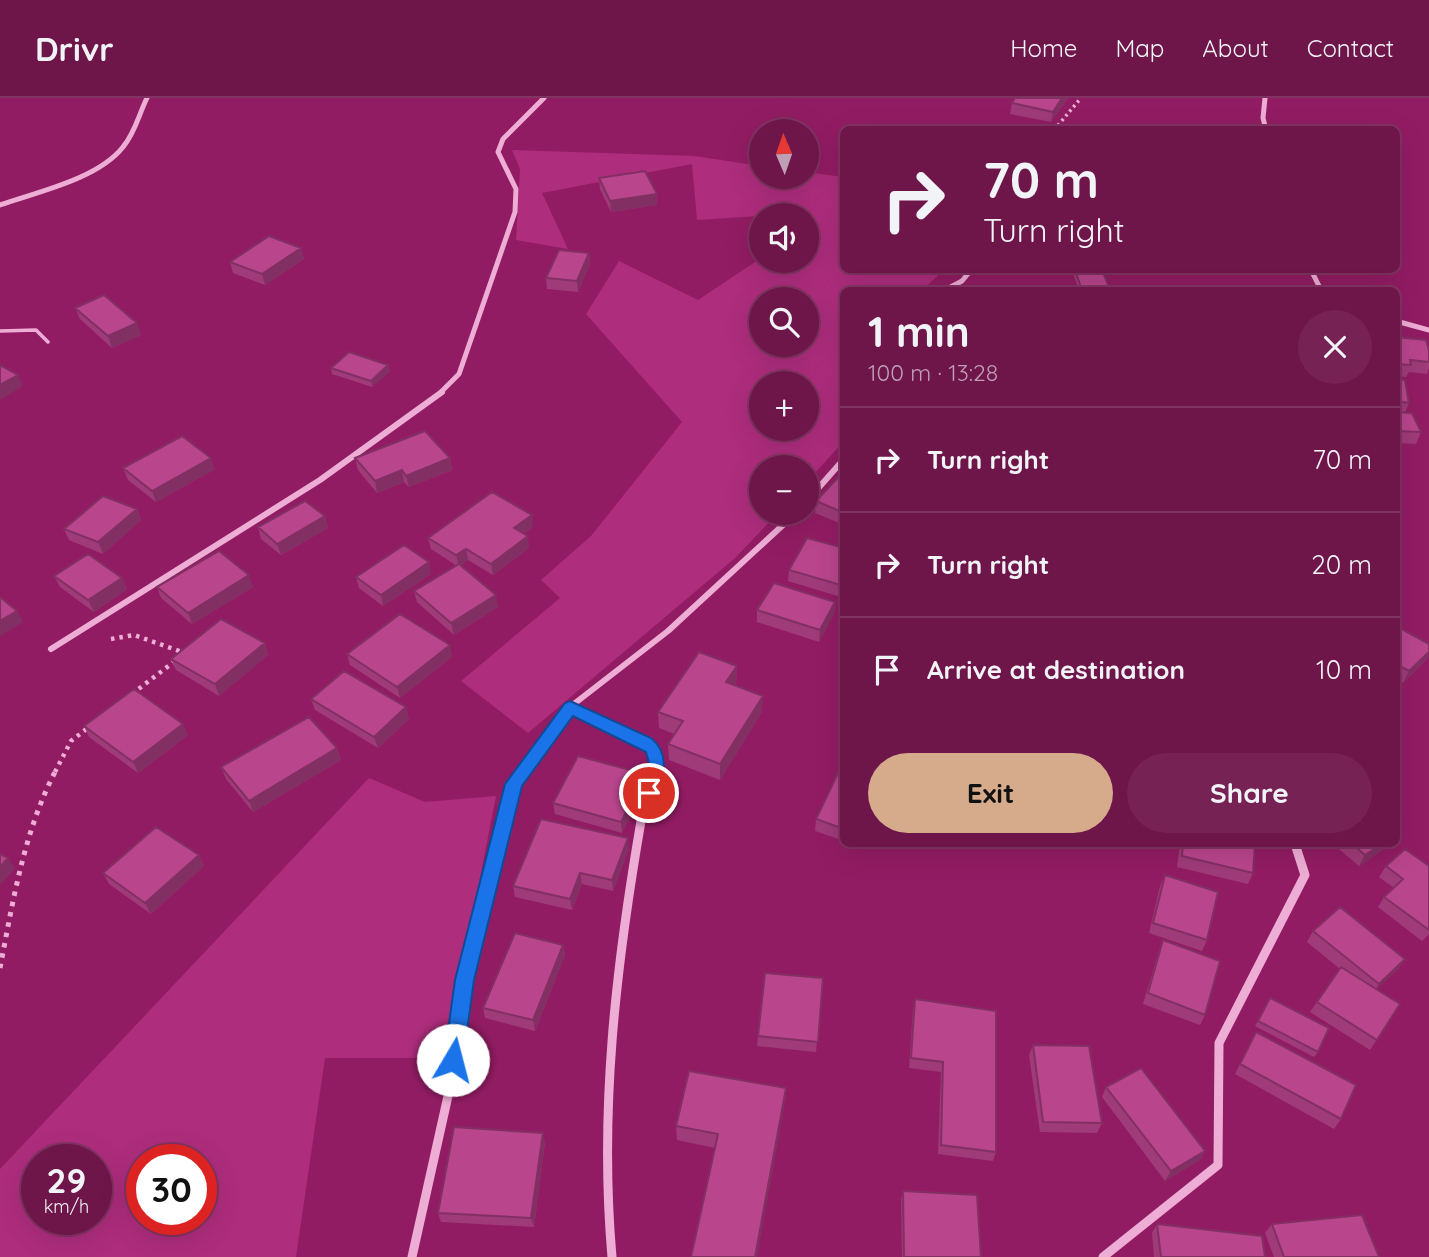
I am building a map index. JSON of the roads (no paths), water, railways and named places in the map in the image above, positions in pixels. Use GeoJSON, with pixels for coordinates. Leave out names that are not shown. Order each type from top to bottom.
{"type":"FeatureCollection","features":[{"type":"Feature","properties":{"kind":"street"},"geometry":{"type":"LineString","coordinates":[[0,205],[100,167],[120,151],[130,138],[147,98]]}},
{"type":"Feature","properties":{"kind":"street"},"geometry":{"type":"LineString","coordinates":[[51,649],[320,480],[436,397],[459,374],[515,212],[516,189],[498,152],[503,139],[544,98]]}},
{"type":"Feature","properties":{"kind":"street"},"geometry":{"type":"LineString","coordinates":[[1265,98],[1265,126]]}},
{"type":"Feature","properties":{"kind":"street"},"geometry":{"type":"LineString","coordinates":[[950,287],[962,281],[969,273]]}},
{"type":"Feature","properties":{"kind":"street"},"geometry":{"type":"LineString","coordinates":[[1400,322],[1429,330]]}},
{"type":"Feature","properties":{"kind":"street"},"geometry":{"type":"LineString","coordinates":[[819,487],[840,464]]}},
{"type":"Feature","properties":{"kind":"street"},"geometry":{"type":"LineString","coordinates":[[412,1257],[450,1087],[464,980],[514,784],[570,707],[668,631],[783,525]]}},
{"type":"Feature","properties":{"kind":"street"},"geometry":{"type":"LineString","coordinates":[[570,707],[646,742],[657,757],[656,773],[642,813],[621,943],[610,1045],[606,1116],[606,1196],[612,1257]]}},
{"type":"Feature","properties":{"kind":"street"},"geometry":{"type":"LineString","coordinates":[[1103,1257],[1218,1165],[1219,1043],[1305,875],[1297,847]]}},
{"type":"Feature","properties":{"kind":"lane"},"geometry":{"type":"LineString","coordinates":[[0,331],[36,330],[48,342]]}}]}
